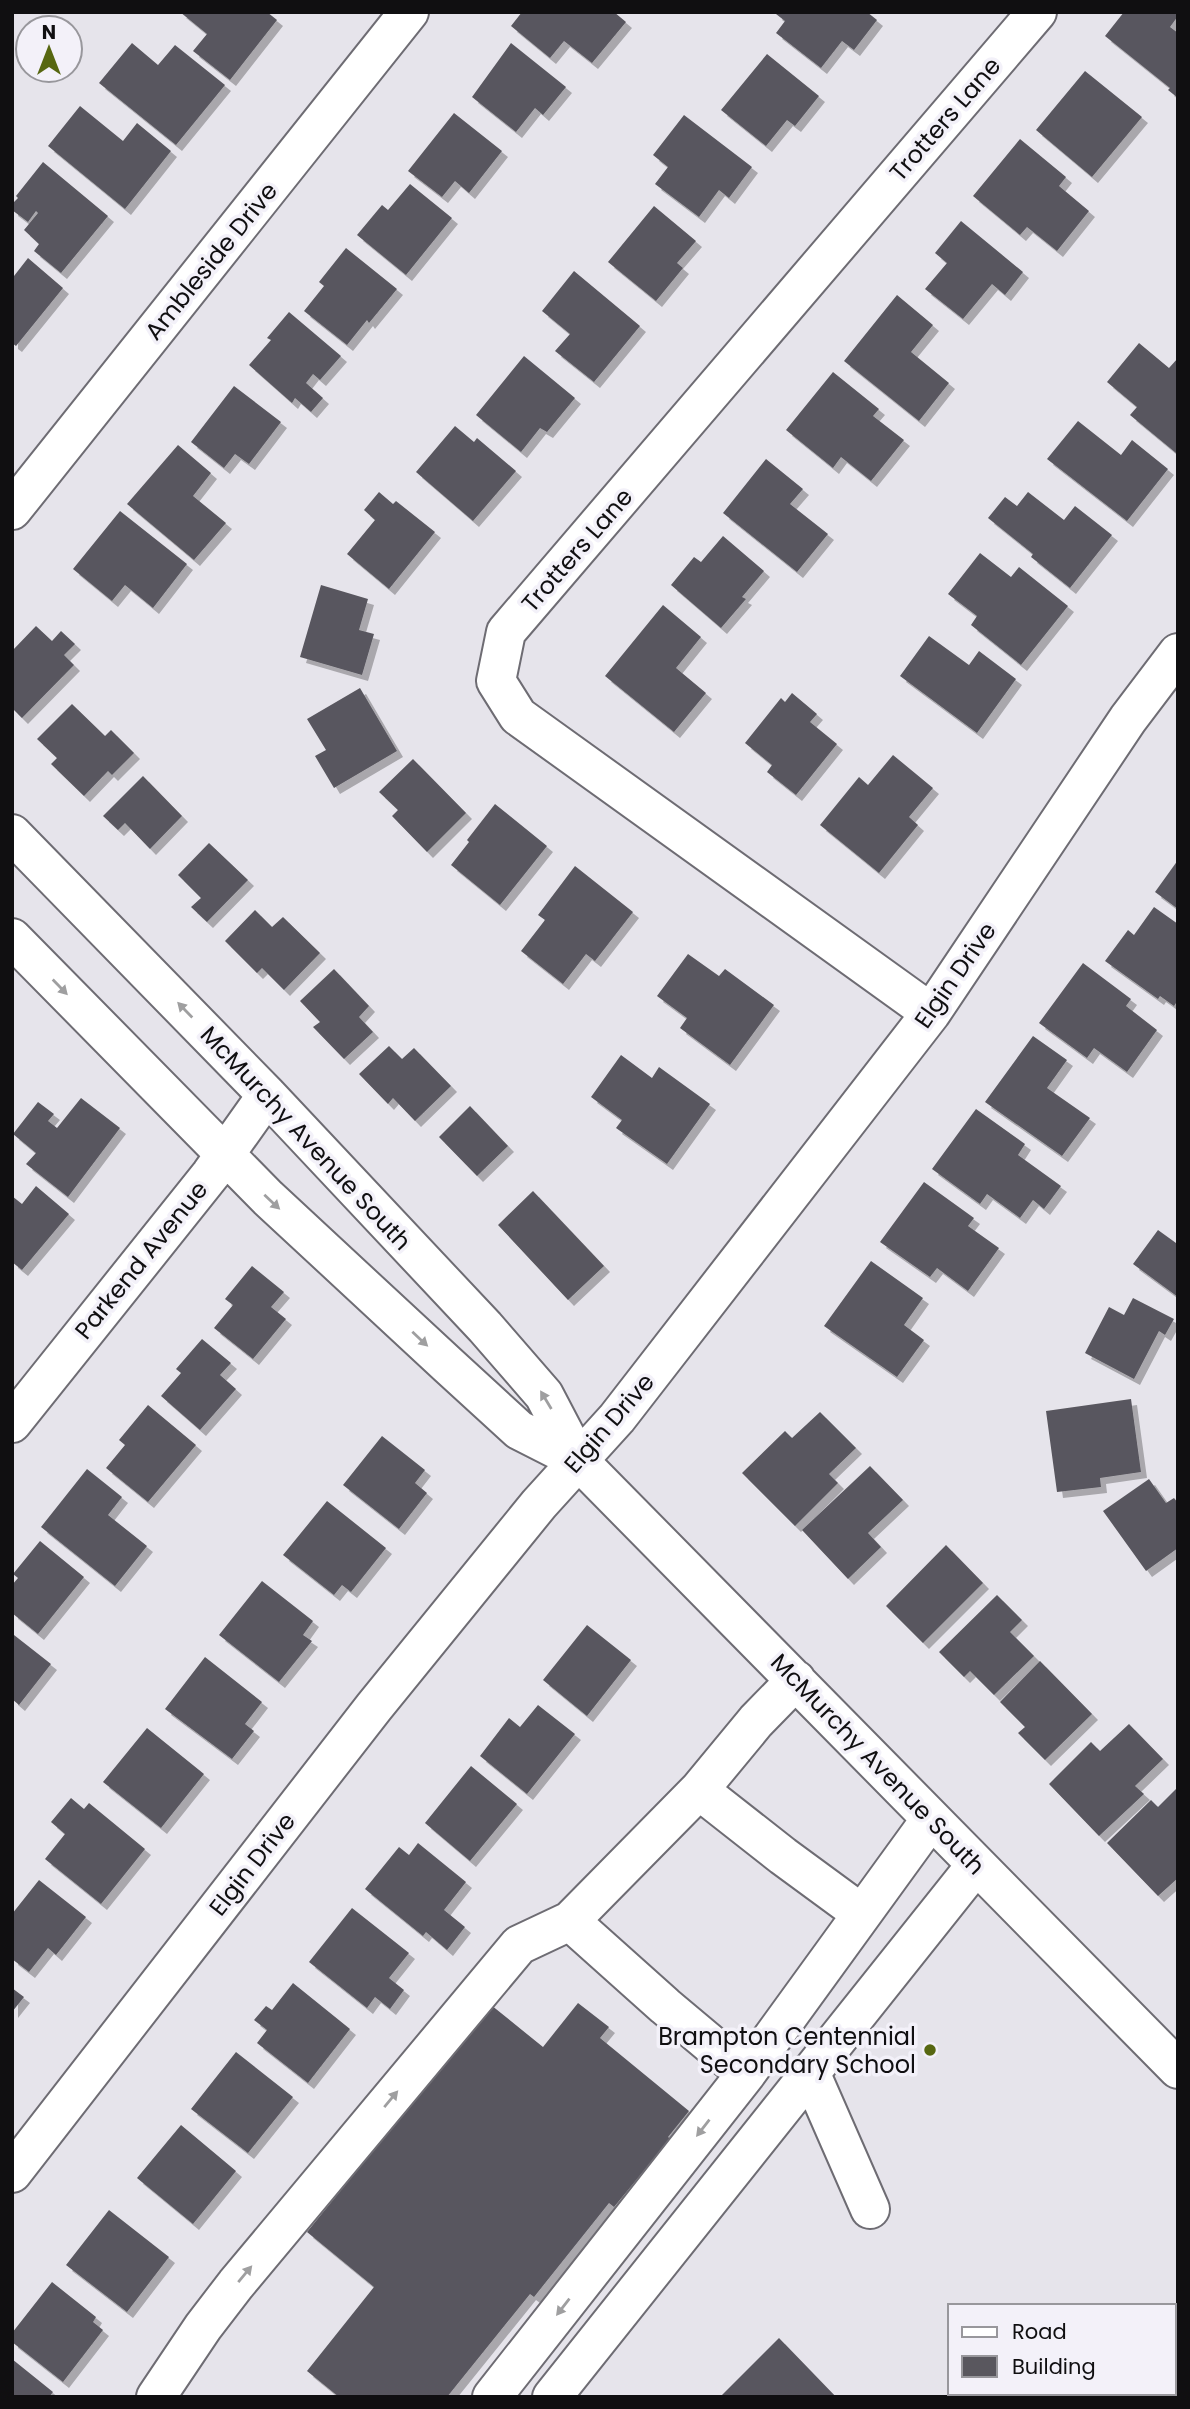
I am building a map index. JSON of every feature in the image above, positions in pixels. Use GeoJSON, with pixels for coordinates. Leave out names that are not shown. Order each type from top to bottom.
{"type":"FeatureCollection","features":[{"type":"Feature","properties":{"kind":"street","name":"Ambleside Drive"},"geometry":{"type":"LineString","coordinates":[[12,510],[409,12]]}},
{"type":"Feature","properties":{"kind":"street","name":"Trotters Lane"},"geometry":{"type":"LineString","coordinates":[[931,1013],[518,716],[496,681],[506,632],[1037,12]]}},
{"type":"Feature","properties":{"kind":"street","name":"Elgin Drive"},"geometry":{"type":"LineString","coordinates":[[12,2173],[374,1707],[578,1460],[617,1418],[931,1013],[1128,719],[1178,653]]}},
{"type":"Feature","properties":{"kind":"street","name":"McMurchy Avenue South"},"geometry":{"type":"LineString","coordinates":[[12,834],[267,1095],[485,1327],[544,1395],[578,1460],[1178,2069]]}},
{"type":"Feature","properties":{"kind":"street","name":"McMurchy Avenue South"},"geometry":{"type":"LineString","coordinates":[[12,938],[268,1198],[519,1430],[578,1460]]}},
{"type":"Feature","properties":{"kind":"street","name":"Parkend Avenue"},"geometry":{"type":"LineString","coordinates":[[12,1423],[224,1154],[267,1095]]}},
{"type":"Feature","properties":{"kind":"street"},"geometry":{"type":"LineString","coordinates":[[156,2397],[203,2328],[519,1945],[570,1921],[699,1790],[756,1721],[796,1680]]}},
{"type":"Feature","properties":{"kind":"street"},"geometry":{"type":"LineString","coordinates":[[699,1790],[862,1914]]}},
{"type":"Feature","properties":{"kind":"street"},"geometry":{"type":"LineString","coordinates":[[492,2397],[746,2074],[931,1819]]}},
{"type":"Feature","properties":{"kind":"street"},"geometry":{"type":"LineString","coordinates":[[552,2397],[976,1865]]}},
{"type":"Feature","properties":{"kind":"street"},"geometry":{"type":"LineString","coordinates":[[570,1921],[746,2074]]}},
{"type":"Feature","properties":{"kind":"street"},"geometry":{"type":"LineString","coordinates":[[810,2072],[870,2208]]}},
{"type":"Feature","properties":{"kind":"building"},"geometry":{"type":"Polygon","coordinates":[[[180,12],[267,12],[277,20],[230,80],[193,51],[207,34],[180,12]]]}},
{"type":"Feature","properties":{"kind":"building"},"geometry":{"type":"Polygon","coordinates":[[[522,12],[614,12],[626,22],[592,63],[564,41],[550,58],[511,26],[522,12]]]}},
{"type":"Feature","properties":{"kind":"building"},"geometry":{"type":"Polygon","coordinates":[[[777,12],[867,12],[877,20],[854,50],[842,41],[821,68],[776,33],[785,21],[777,12]]]}},
{"type":"Feature","properties":{"kind":"building"},"geometry":{"type":"Polygon","coordinates":[[[1124,12],[1178,12],[1170,27],[1178,33],[1178,98],[1168,90],[1170,88],[1105,36],[1124,12]]]}},
{"type":"Feature","properties":{"kind":"building"},"geometry":{"type":"Polygon","coordinates":[[[132,43],[158,65],[175,45],[225,85],[176,145],[99,83],[132,43]]]}},
{"type":"Feature","properties":{"kind":"building"},"geometry":{"type":"Polygon","coordinates":[[[511,43],[566,87],[543,115],[535,108],[516,132],[472,97],[511,43]]]}},
{"type":"Feature","properties":{"kind":"building"},"geometry":{"type":"Polygon","coordinates":[[[767,54],[819,96],[795,126],[787,120],[766,146],[721,110],[767,54]]]}},
{"type":"Feature","properties":{"kind":"building"},"geometry":{"type":"Polygon","coordinates":[[[1085,71],[1142,117],[1092,177],[1036,130],[1085,71]]]}},
{"type":"Feature","properties":{"kind":"building"},"geometry":{"type":"Polygon","coordinates":[[[80,106],[123,141],[137,123],[171,151],[125,209],[48,146],[80,106]]]}},
{"type":"Feature","properties":{"kind":"building"},"geometry":{"type":"Polygon","coordinates":[[[454,113],[502,151],[469,193],[455,181],[442,197],[408,171],[454,113]]]}},
{"type":"Feature","properties":{"kind":"building"},"geometry":{"type":"Polygon","coordinates":[[[684,115],[752,167],[729,198],[719,190],[699,217],[655,184],[668,167],[653,155],[684,115]]]}},
{"type":"Feature","properties":{"kind":"building"},"geometry":{"type":"Polygon","coordinates":[[[1020,139],[1066,177],[1059,186],[1089,211],[1057,251],[1027,227],[1020,235],[973,196],[1020,139]]]}},
{"type":"Feature","properties":{"kind":"building"},"geometry":{"type":"Polygon","coordinates":[[[43,162],[108,216],[61,273],[34,251],[39,244],[24,230],[38,213],[36,211],[28,222],[12,210],[12,204],[18,198],[16,196],[43,162]]]}},
{"type":"Feature","properties":{"kind":"building"},"geometry":{"type":"Polygon","coordinates":[[[410,184],[452,218],[406,275],[357,235],[382,205],[388,210],[410,184]]]}},
{"type":"Feature","properties":{"kind":"building"},"geometry":{"type":"Polygon","coordinates":[[[654,206],[696,241],[677,263],[683,268],[656,301],[608,262],[654,206]]]}},
{"type":"Feature","properties":{"kind":"building"},"geometry":{"type":"Polygon","coordinates":[[[961,221],[1023,272],[1005,295],[992,284],[963,319],[925,289],[947,263],[935,253],[961,221]]]}},
{"type":"Feature","properties":{"kind":"building"},"geometry":{"type":"Polygon","coordinates":[[[346,248],[397,289],[347,345],[304,311],[324,286],[319,282],[346,248]]]}},
{"type":"Feature","properties":{"kind":"building"},"geometry":{"type":"Polygon","coordinates":[[[28,258],[63,288],[16,346],[12,343],[12,274],[14,276],[28,258]]]}},
{"type":"Feature","properties":{"kind":"building"},"geometry":{"type":"Polygon","coordinates":[[[574,271],[640,326],[594,382],[555,351],[570,334],[542,311],[574,271]]]}},
{"type":"Feature","properties":{"kind":"building"},"geometry":{"type":"Polygon","coordinates":[[[897,295],[933,325],[911,352],[949,383],[919,421],[844,361],[897,295]]]}},
{"type":"Feature","properties":{"kind":"building"},"geometry":{"type":"Polygon","coordinates":[[[289,312],[341,356],[320,380],[313,374],[306,383],[323,398],[311,412],[295,398],[292,403],[249,365],[271,340],[267,338],[289,312]]]}},
{"type":"Feature","properties":{"kind":"building"},"geometry":{"type":"Polygon","coordinates":[[[1139,343],[1169,368],[1178,358],[1176,453],[1130,415],[1137,407],[1107,382],[1139,343]]]}},
{"type":"Feature","properties":{"kind":"building"},"geometry":{"type":"Polygon","coordinates":[[[524,356],[575,398],[547,432],[540,428],[521,452],[476,415],[524,356]]]}},
{"type":"Feature","properties":{"kind":"building"},"geometry":{"type":"Polygon","coordinates":[[[833,372],[879,409],[873,416],[904,440],[871,481],[841,457],[833,468],[786,430],[833,372]]]}},
{"type":"Feature","properties":{"kind":"building"},"geometry":{"type":"Polygon","coordinates":[[[234,386],[281,422],[249,464],[235,454],[224,468],[191,442],[234,386]]]}},
{"type":"Feature","properties":{"kind":"building"},"geometry":{"type":"Polygon","coordinates":[[[1078,421],[1121,455],[1132,440],[1168,469],[1127,521],[1047,459],[1078,421]]]}},
{"type":"Feature","properties":{"kind":"building"},"geometry":{"type":"Polygon","coordinates":[[[455,426],[474,442],[477,438],[516,471],[473,521],[416,472],[455,426]]]}},
{"type":"Feature","properties":{"kind":"building"},"geometry":{"type":"Polygon","coordinates":[[[178,445],[211,473],[193,496],[226,523],[194,560],[127,504],[178,445]]]}},
{"type":"Feature","properties":{"kind":"building"},"geometry":{"type":"Polygon","coordinates":[[[766,459],[803,489],[790,504],[828,534],[797,572],[723,513],[766,459]]]}},
{"type":"Feature","properties":{"kind":"building"},"geometry":{"type":"Polygon","coordinates":[[[379,492],[393,504],[396,501],[435,532],[389,589],[347,554],[375,520],[364,510],[379,492]]]}},
{"type":"Feature","properties":{"kind":"building"},"geometry":{"type":"Polygon","coordinates":[[[1028,492],[1064,520],[1075,506],[1112,535],[1070,588],[988,518],[1005,497],[1017,506],[1028,492]]]}},
{"type":"Feature","properties":{"kind":"building"},"geometry":{"type":"Polygon","coordinates":[[[120,511],[187,564],[153,608],[125,585],[112,601],[73,569],[120,511]]]}},
{"type":"Feature","properties":{"kind":"building"},"geometry":{"type":"Polygon","coordinates":[[[723,536],[764,571],[742,597],[746,599],[721,628],[671,585],[694,557],[701,562],[723,536]]]}},
{"type":"Feature","properties":{"kind":"building"},"geometry":{"type":"Polygon","coordinates":[[[980,553],[1011,577],[1019,567],[1068,606],[1021,665],[971,625],[977,616],[948,594],[980,553]]]}},
{"type":"Feature","properties":{"kind":"building"},"geometry":{"type":"Polygon","coordinates":[[[321,585],[368,599],[359,630],[374,634],[362,675],[300,657],[321,585]]]}},
{"type":"Feature","properties":{"kind":"building"},"geometry":{"type":"Polygon","coordinates":[[[663,605],[701,637],[676,668],[706,693],[674,732],[605,676],[663,605]]]}},
{"type":"Feature","properties":{"kind":"building"},"geometry":{"type":"Polygon","coordinates":[[[36,626],[52,641],[61,631],[75,644],[64,655],[74,665],[22,718],[12,708],[12,651],[36,626]]]}},
{"type":"Feature","properties":{"kind":"building"},"geometry":{"type":"Polygon","coordinates":[[[929,636],[969,665],[979,651],[1016,679],[977,733],[900,676],[929,636]]]}},
{"type":"Feature","properties":{"kind":"building"},"geometry":{"type":"Polygon","coordinates":[[[360,688],[397,751],[334,788],[315,756],[326,750],[307,719],[360,688]]]}},
{"type":"Feature","properties":{"kind":"building"},"geometry":{"type":"Polygon","coordinates":[[[792,693],[817,714],[810,722],[837,744],[796,795],[767,772],[772,765],[745,743],[781,698],[785,702],[792,693]]]}},
{"type":"Feature","properties":{"kind":"building"},"geometry":{"type":"Polygon","coordinates":[[[72,704],[105,736],[111,730],[134,753],[112,775],[108,771],[84,796],[51,764],[57,758],[37,739],[72,704]]]}},
{"type":"Feature","properties":{"kind":"building"},"geometry":{"type":"Polygon","coordinates":[[[893,755],[933,788],[909,817],[918,825],[879,873],[820,825],[859,777],[868,785],[893,755]]]}},
{"type":"Feature","properties":{"kind":"building"},"geometry":{"type":"Polygon","coordinates":[[[413,759],[466,813],[427,852],[392,816],[398,810],[379,792],[413,759]]]}},
{"type":"Feature","properties":{"kind":"building"},"geometry":{"type":"Polygon","coordinates":[[[143,776],[182,816],[150,849],[125,823],[118,830],[103,816],[143,776]]]}},
{"type":"Feature","properties":{"kind":"building"},"geometry":{"type":"Polygon","coordinates":[[[495,804],[547,846],[500,905],[451,865],[495,804]]]}},
{"type":"Feature","properties":{"kind":"building"},"geometry":{"type":"Polygon","coordinates":[[[209,843],[248,880],[207,922],[191,907],[201,898],[178,875],[209,843]]]}},
{"type":"Feature","properties":{"kind":"building"},"geometry":{"type":"Polygon","coordinates":[[[1178,860],[1178,909],[1155,892],[1178,860]]]}},
{"type":"Feature","properties":{"kind":"building"},"geometry":{"type":"Polygon","coordinates":[[[575,866],[633,912],[595,961],[586,954],[563,984],[521,951],[545,920],[538,915],[575,866]]]}},
{"type":"Feature","properties":{"kind":"building"},"geometry":{"type":"Polygon","coordinates":[[[1154,907],[1178,924],[1178,1000],[1174,1006],[1160,996],[1158,999],[1105,961],[1128,930],[1134,935],[1154,907]]]}},
{"type":"Feature","properties":{"kind":"building"},"geometry":{"type":"Polygon","coordinates":[[[255,910],[272,927],[283,917],[320,953],[284,990],[262,968],[257,973],[225,941],[255,910]]]}},
{"type":"Feature","properties":{"kind":"building"},"geometry":{"type":"Polygon","coordinates":[[[688,954],[719,976],[725,969],[774,1005],[730,1065],[680,1028],[687,1018],[657,996],[688,954]]]}},
{"type":"Feature","properties":{"kind":"building"},"geometry":{"type":"Polygon","coordinates":[[[1083,963],[1131,999],[1126,1006],[1157,1030],[1127,1072],[1094,1048],[1087,1058],[1039,1023],[1083,963]]]}},
{"type":"Feature","properties":{"kind":"building"},"geometry":{"type":"Polygon","coordinates":[[[334,969],[369,1006],[359,1017],[373,1032],[344,1059],[313,1027],[320,1022],[300,1001],[334,969]]]}},
{"type":"Feature","properties":{"kind":"building"},"geometry":{"type":"Polygon","coordinates":[[[1033,1036],[1067,1060],[1047,1088],[1090,1118],[1062,1156],[985,1102],[1033,1036]]]}},
{"type":"Feature","properties":{"kind":"building"},"geometry":{"type":"Polygon","coordinates":[[[389,1046],[402,1059],[414,1048],[451,1086],[415,1121],[393,1098],[388,1104],[359,1074],[389,1046]]]}},
{"type":"Feature","properties":{"kind":"building"},"geometry":{"type":"Polygon","coordinates":[[[621,1055],[652,1078],[659,1067],[710,1104],[667,1164],[616,1128],[622,1120],[591,1097],[621,1055]]]}},
{"type":"Feature","properties":{"kind":"building"},"geometry":{"type":"Polygon","coordinates":[[[81,1098],[120,1128],[68,1197],[26,1164],[36,1153],[13,1134],[38,1102],[54,1114],[48,1121],[57,1128],[81,1098]]]}},
{"type":"Feature","properties":{"kind":"building"},"geometry":{"type":"Polygon","coordinates":[[[470,1106],[508,1146],[477,1176],[439,1137],[470,1106]]]}},
{"type":"Feature","properties":{"kind":"building"},"geometry":{"type":"Polygon","coordinates":[[[976,1109],[1025,1144],[1018,1155],[1061,1186],[1044,1209],[1033,1200],[1020,1218],[987,1194],[980,1204],[932,1169],[976,1109]]]}},
{"type":"Feature","properties":{"kind":"building"},"geometry":{"type":"Polygon","coordinates":[[[924,1182],[974,1218],[968,1226],[999,1248],[968,1291],[937,1268],[930,1277],[880,1242],[924,1182]]]}},
{"type":"Feature","properties":{"kind":"building"},"geometry":{"type":"Polygon","coordinates":[[[36,1186],[69,1214],[22,1270],[12,1262],[12,1196],[22,1204],[36,1186]]]}},
{"type":"Feature","properties":{"kind":"building"},"geometry":{"type":"Polygon","coordinates":[[[533,1191],[604,1266],[568,1300],[498,1225],[533,1191]]]}},
{"type":"Feature","properties":{"kind":"building"},"geometry":{"type":"Polygon","coordinates":[[[1158,1230],[1176,1243],[1178,1240],[1178,1297],[1133,1264],[1158,1230]]]}},
{"type":"Feature","properties":{"kind":"building"},"geometry":{"type":"Polygon","coordinates":[[[871,1261],[923,1298],[904,1325],[924,1340],[897,1377],[824,1326],[871,1261]]]}},
{"type":"Feature","properties":{"kind":"building"},"geometry":{"type":"Polygon","coordinates":[[[252,1266],[284,1292],[271,1307],[286,1319],[253,1359],[214,1328],[233,1305],[225,1299],[252,1266]]]}},
{"type":"Feature","properties":{"kind":"building"},"geometry":{"type":"Polygon","coordinates":[[[1133,1298],[1174,1319],[1165,1335],[1159,1331],[1134,1379],[1085,1353],[1109,1307],[1124,1315],[1133,1298]]]}},
{"type":"Feature","properties":{"kind":"building"},"geometry":{"type":"Polygon","coordinates":[[[202,1339],[231,1363],[220,1375],[236,1389],[200,1430],[161,1396],[181,1373],[176,1369],[202,1339]]]}},
{"type":"Feature","properties":{"kind":"building"},"geometry":{"type":"Polygon","coordinates":[[[1131,1399],[1141,1472],[1100,1478],[1101,1487],[1057,1492],[1046,1411],[1131,1399]]]}},
{"type":"Feature","properties":{"kind":"building"},"geometry":{"type":"Polygon","coordinates":[[[148,1405],[196,1445],[148,1502],[106,1468],[125,1445],[119,1440],[148,1405]]]}},
{"type":"Feature","properties":{"kind":"building"},"geometry":{"type":"Polygon","coordinates":[[[820,1412],[856,1448],[829,1474],[838,1483],[795,1526],[742,1473],[785,1431],[792,1438],[820,1412]]]}},
{"type":"Feature","properties":{"kind":"building"},"geometry":{"type":"Polygon","coordinates":[[[382,1436],[425,1470],[415,1483],[427,1493],[399,1529],[343,1485],[382,1436]]]}},
{"type":"Feature","properties":{"kind":"building"},"geometry":{"type":"Polygon","coordinates":[[[870,1466],[903,1500],[868,1533],[881,1547],[848,1579],[802,1530],[870,1466]]]}},
{"type":"Feature","properties":{"kind":"building"},"geometry":{"type":"Polygon","coordinates":[[[87,1469],[122,1497],[108,1515],[147,1546],[115,1586],[41,1527],[87,1469]]]}},
{"type":"Feature","properties":{"kind":"building"},"geometry":{"type":"Polygon","coordinates":[[[1149,1479],[1166,1503],[1174,1498],[1178,1503],[1178,1548],[1146,1571],[1103,1511],[1149,1479]]]}},
{"type":"Feature","properties":{"kind":"building"},"geometry":{"type":"Polygon","coordinates":[[[327,1501],[386,1548],[351,1592],[342,1585],[334,1595],[283,1555],[327,1501]]]}},
{"type":"Feature","properties":{"kind":"building"},"geometry":{"type":"Polygon","coordinates":[[[40,1541],[84,1577],[38,1634],[12,1613],[12,1585],[18,1578],[13,1574],[40,1541]]]}},
{"type":"Feature","properties":{"kind":"building"},"geometry":{"type":"Polygon","coordinates":[[[946,1545],[983,1583],[923,1643],[886,1606],[946,1545]]]}},
{"type":"Feature","properties":{"kind":"building"},"geometry":{"type":"Polygon","coordinates":[[[262,1581],[313,1621],[303,1635],[312,1641],[279,1682],[219,1635],[262,1581]]]}},
{"type":"Feature","properties":{"kind":"building"},"geometry":{"type":"Polygon","coordinates":[[[997,1595],[1022,1620],[1010,1632],[1034,1656],[994,1695],[970,1671],[964,1677],[939,1652],[997,1595]]]}},
{"type":"Feature","properties":{"kind":"building"},"geometry":{"type":"Polygon","coordinates":[[[587,1625],[631,1660],[587,1716],[543,1680],[587,1625]]]}},
{"type":"Feature","properties":{"kind":"building"},"geometry":{"type":"Polygon","coordinates":[[[14,1635],[51,1664],[19,1705],[12,1699],[14,1635]]]}},
{"type":"Feature","properties":{"kind":"building"},"geometry":{"type":"Polygon","coordinates":[[[205,1657],[262,1702],[245,1724],[254,1731],[232,1759],[165,1709],[205,1657]]]}},
{"type":"Feature","properties":{"kind":"building"},"geometry":{"type":"Polygon","coordinates":[[[1040,1661],[1092,1714],[1045,1760],[1018,1733],[1025,1727],[1000,1702],[1040,1661]]]}},
{"type":"Feature","properties":{"kind":"building"},"geometry":{"type":"Polygon","coordinates":[[[538,1705],[575,1734],[527,1794],[480,1756],[509,1718],[520,1727],[538,1705]]]}},
{"type":"Feature","properties":{"kind":"building"},"geometry":{"type":"Polygon","coordinates":[[[1129,1724],[1163,1759],[1135,1786],[1144,1794],[1099,1836],[1049,1784],[1091,1742],[1100,1751],[1129,1724]]]}},
{"type":"Feature","properties":{"kind":"building"},"geometry":{"type":"Polygon","coordinates":[[[147,1728],[204,1774],[161,1828],[103,1782],[147,1728]]]}},
{"type":"Feature","properties":{"kind":"building"},"geometry":{"type":"Polygon","coordinates":[[[471,1766],[517,1804],[470,1861],[425,1823],[471,1766]]]}},
{"type":"Feature","properties":{"kind":"building"},"geometry":{"type":"Polygon","coordinates":[[[1178,1787],[1178,1878],[1158,1896],[1107,1843],[1151,1800],[1158,1807],[1178,1787]]]}},
{"type":"Feature","properties":{"kind":"building"},"geometry":{"type":"Polygon","coordinates":[[[71,1798],[84,1809],[89,1803],[145,1849],[101,1904],[45,1859],[65,1834],[51,1822],[71,1798]]]}},
{"type":"Feature","properties":{"kind":"building"},"geometry":{"type":"Polygon","coordinates":[[[418,1843],[466,1882],[444,1910],[465,1927],[447,1950],[426,1932],[423,1936],[365,1889],[399,1847],[409,1855],[418,1843]]]}},
{"type":"Feature","properties":{"kind":"building"},"geometry":{"type":"Polygon","coordinates":[[[39,1880],[86,1917],[56,1955],[48,1948],[29,1972],[12,1959],[12,1914],[39,1880]]]}},
{"type":"Feature","properties":{"kind":"building"},"geometry":{"type":"Polygon","coordinates":[[[352,1908],[409,1953],[389,1978],[404,1990],[390,2009],[375,1997],[367,2008],[309,1962],[352,1908]]]}},
{"type":"Feature","properties":{"kind":"building"},"geometry":{"type":"Polygon","coordinates":[[[293,1983],[350,2029],[308,2083],[257,2043],[267,2030],[254,2020],[266,2006],[272,2010],[293,1983]]]}},
{"type":"Feature","properties":{"kind":"building"},"geometry":{"type":"Polygon","coordinates":[[[12,1988],[24,1997],[12,2012],[12,1988]]]}},
{"type":"Feature","properties":{"kind":"building"},"geometry":{"type":"Polygon","coordinates":[[[578,2003],[609,2027],[600,2038],[689,2111],[668,2137],[679,2146],[665,2163],[656,2156],[614,2207],[609,2203],[534,2297],[530,2294],[447,2397],[339,2397],[307,2371],[374,2287],[307,2232],[491,2005],[543,2047],[578,2003]]]}},
{"type":"Feature","properties":{"kind":"building"},"geometry":{"type":"Polygon","coordinates":[[[236,2052],[293,2097],[248,2153],[191,2109],[236,2052]]]}},
{"type":"Feature","properties":{"kind":"building"},"geometry":{"type":"Polygon","coordinates":[[[181,2125],[236,2171],[193,2224],[137,2178],[181,2125]]]}},
{"type":"Feature","properties":{"kind":"building"},"geometry":{"type":"Polygon","coordinates":[[[109,2210],[169,2257],[127,2312],[66,2265],[109,2210]]]}},
{"type":"Feature","properties":{"kind":"building"},"geometry":{"type":"Polygon","coordinates":[[[52,2282],[96,2317],[93,2322],[103,2330],[63,2382],[12,2342],[12,2333],[52,2282]]]}},
{"type":"Feature","properties":{"kind":"building"},"geometry":{"type":"Polygon","coordinates":[[[779,2338],[836,2397],[720,2397],[779,2338]]]}},
{"type":"Feature","properties":{"kind":"building"},"geometry":{"type":"Polygon","coordinates":[[[12,2359],[53,2392],[49,2397],[12,2397],[12,2359]]]}},
{"type":"Feature","properties":{"kind":"place","name":"Brampton Centennial Secondary School"},"geometry":{"type":"Point","coordinates":[930,2050]}}]}
